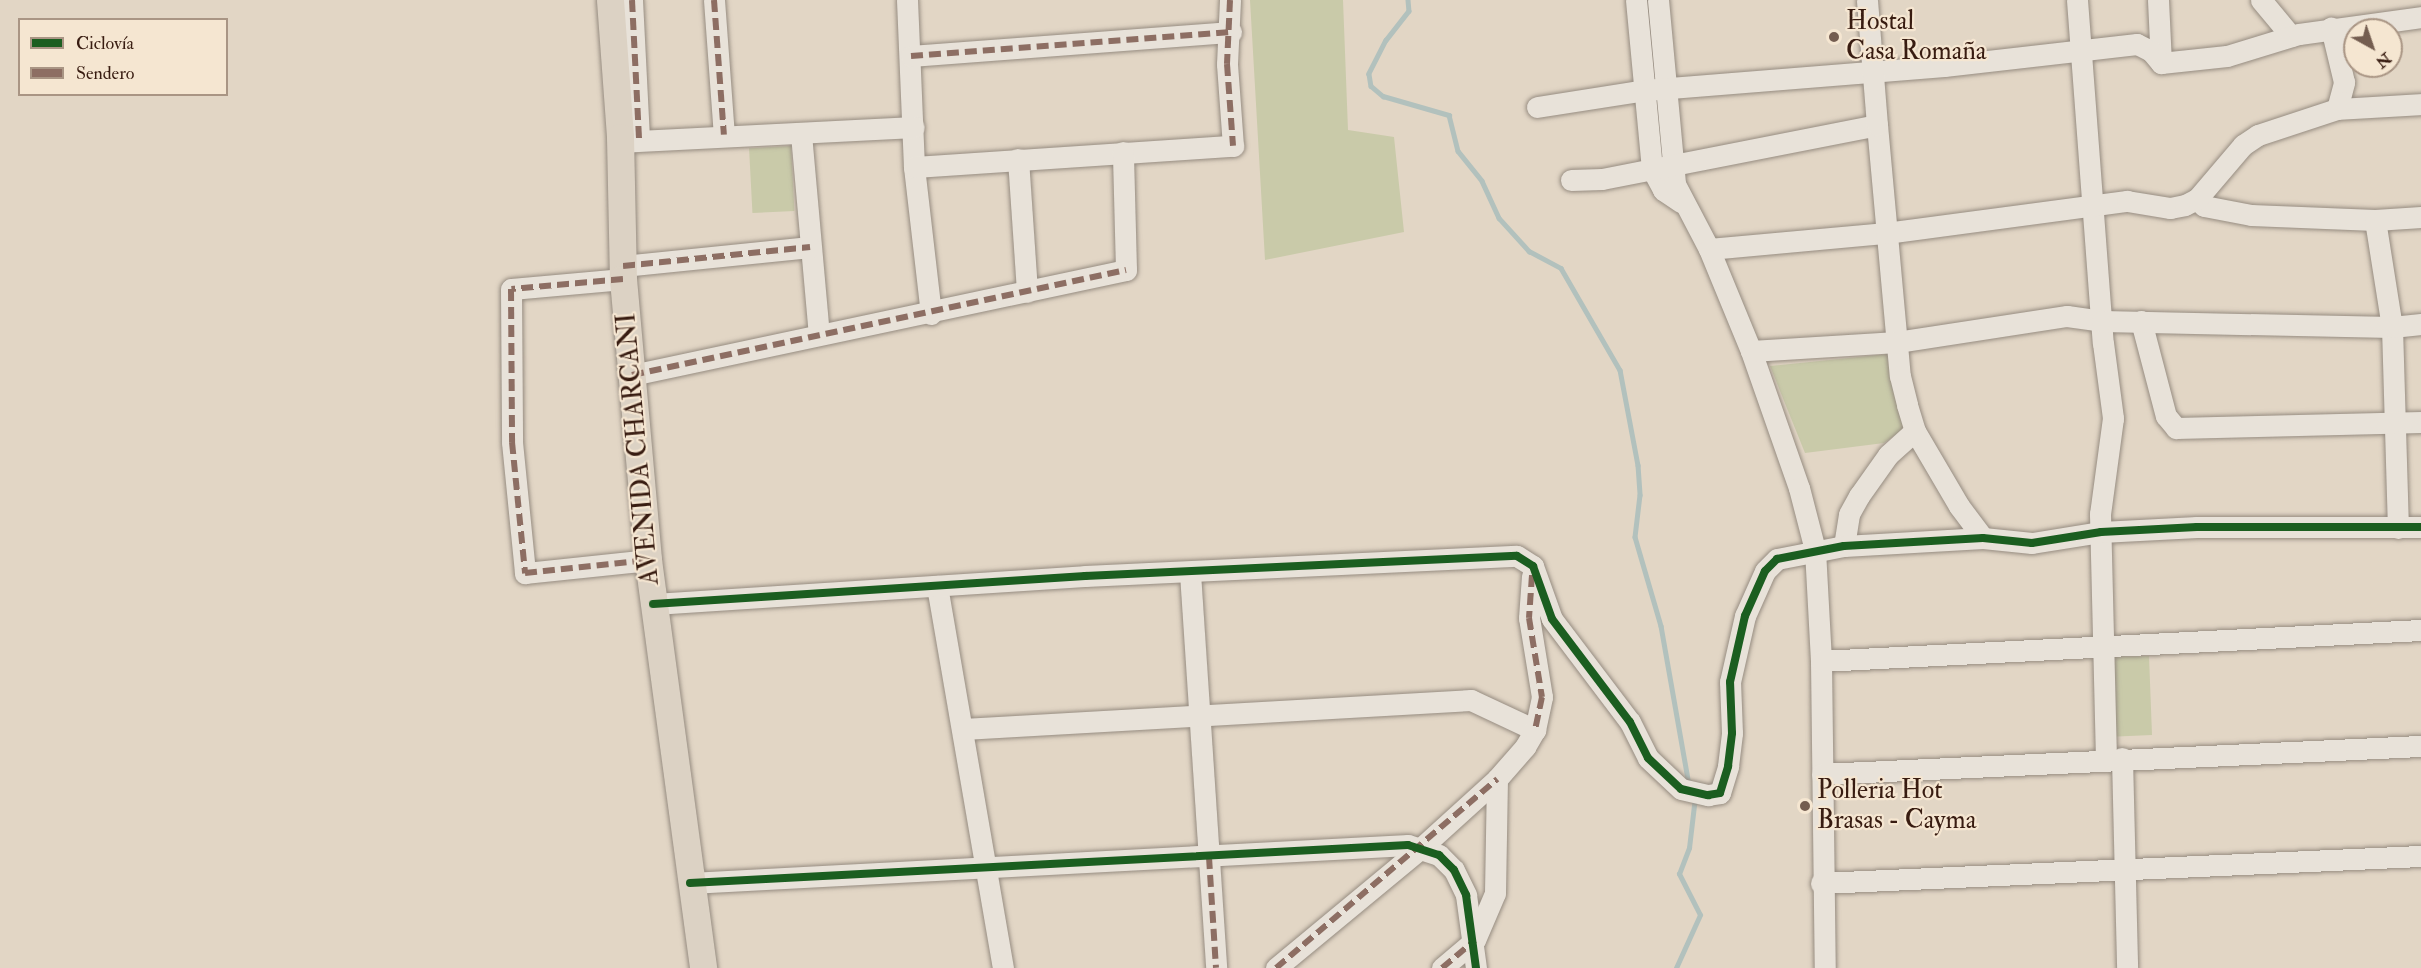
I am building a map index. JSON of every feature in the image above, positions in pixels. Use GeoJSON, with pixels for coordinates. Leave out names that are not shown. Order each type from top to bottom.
{"type":"FeatureCollection","features":[{"type":"Feature","properties":{"kind":"main road","name":"AVENIDA CHARCANI"},"geometry":{"type":"LineString","coordinates":[[610,0],[629,141],[623,272],[648,560],[690,883],[704,968]]}},
{"type":"Feature","properties":{"kind":"street"},"geometry":{"type":"LineString","coordinates":[[632,0],[629,141],[914,127]]}},
{"type":"Feature","properties":{"kind":"street"},"geometry":{"type":"LineString","coordinates":[[714,0],[724,135]]}},
{"type":"Feature","properties":{"kind":"street"},"geometry":{"type":"LineString","coordinates":[[908,0],[914,166],[931,314]]}},
{"type":"Feature","properties":{"kind":"street"},"geometry":{"type":"LineString","coordinates":[[914,166],[1233,146],[1227,64],[1231,32],[1230,0]]}},
{"type":"Feature","properties":{"kind":"street"},"geometry":{"type":"LineString","coordinates":[[1636,0],[1655,90],[1664,190],[1683,203],[1709,249],[1750,351],[1799,488],[1815,550],[1821,661],[1821,883],[1826,968]]}},
{"type":"Feature","properties":{"kind":"street"},"geometry":{"type":"LineString","coordinates":[[1655,90],[1658,0]]}},
{"type":"Feature","properties":{"kind":"street"},"geometry":{"type":"LineString","coordinates":[[1868,0],[1886,233],[1902,386],[1915,431],[1959,506],[1983,538]]}},
{"type":"Feature","properties":{"kind":"street"},"geometry":{"type":"LineString","coordinates":[[2077,0],[2095,206],[2102,321],[2113,418],[2102,484],[2101,532],[2104,647],[2122,869],[2127,968]]}},
{"type":"Feature","properties":{"kind":"street"},"geometry":{"type":"LineString","coordinates":[[2158,0],[2161,63]]}},
{"type":"Feature","properties":{"kind":"street"},"geometry":{"type":"LineString","coordinates":[[2261,0],[2291,36]]}},
{"type":"Feature","properties":{"kind":"street"},"geometry":{"type":"LineString","coordinates":[[2161,63],[2227,56],[2291,36],[2331,28],[2421,17]]}},
{"type":"Feature","properties":{"kind":"street"},"geometry":{"type":"LineString","coordinates":[[2331,28],[2344,82],[2337,109]]}},
{"type":"Feature","properties":{"kind":"street"},"geometry":{"type":"LineString","coordinates":[[911,56],[1231,32]]}},
{"type":"Feature","properties":{"kind":"street"},"geometry":{"type":"LineString","coordinates":[[1538,107],[1655,90],[1873,69],[2024,59],[2137,44],[2151,51],[2161,63]]}},
{"type":"Feature","properties":{"kind":"street"},"geometry":{"type":"LineString","coordinates":[[1709,249],[1886,233],[2127,201],[2170,208],[2197,199],[2243,144],[2258,135],[2337,109],[2421,104]]}},
{"type":"Feature","properties":{"kind":"street"},"geometry":{"type":"LineString","coordinates":[[1571,180],[1662,167],[1877,125]]}},
{"type":"Feature","properties":{"kind":"street"},"geometry":{"type":"LineString","coordinates":[[801,134],[819,334]]}},
{"type":"Feature","properties":{"kind":"street"},"geometry":{"type":"LineString","coordinates":[[632,375],[819,334],[931,314],[1126,270],[1123,152]]}},
{"type":"Feature","properties":{"kind":"street"},"geometry":{"type":"LineString","coordinates":[[1018,159],[1027,292]]}},
{"type":"Feature","properties":{"kind":"street"},"geometry":{"type":"LineString","coordinates":[[2197,199],[2204,206],[2251,215],[2375,220],[2421,218]]}},
{"type":"Feature","properties":{"kind":"street"},"geometry":{"type":"LineString","coordinates":[[2375,220],[2392,327],[2397,423],[2398,528]]}},
{"type":"Feature","properties":{"kind":"street"},"geometry":{"type":"LineString","coordinates":[[648,560],[525,573],[512,442],[511,289],[810,247]]}},
{"type":"Feature","properties":{"kind":"street"},"geometry":{"type":"LineString","coordinates":[[1750,351],[1897,342],[2067,316],[2102,321],[2392,327],[2421,324]]}},
{"type":"Feature","properties":{"kind":"street"},"geometry":{"type":"LineString","coordinates":[[2141,321],[2166,416],[2176,428],[2421,422]]}},
{"type":"Feature","properties":{"kind":"street"},"geometry":{"type":"LineString","coordinates":[[1844,546],[1849,514],[1859,496],[1888,455],[1915,431]]}},
{"type":"Feature","properties":{"kind":"street"},"geometry":{"type":"LineString","coordinates":[[653,604],[937,586],[1517,556],[1533,566],[1552,619],[1630,722],[1648,758],[1681,789],[1708,795],[1720,793],[1728,766],[1732,734],[1728,708],[1735,655],[1765,571],[1777,559],[1844,546],[1983,538],[2032,543],[2101,532],[2206,527],[2421,527]]}},
{"type":"Feature","properties":{"kind":"street"},"geometry":{"type":"LineString","coordinates":[[1276,968],[1421,848],[1497,779],[1525,747],[1535,729],[1542,697],[1529,618],[1533,566]]}},
{"type":"Feature","properties":{"kind":"street"},"geometry":{"type":"LineString","coordinates":[[1190,573],[1216,968]]}},
{"type":"Feature","properties":{"kind":"street"},"geometry":{"type":"LineString","coordinates":[[937,586],[988,867],[1003,968]]}},
{"type":"Feature","properties":{"kind":"street"},"geometry":{"type":"LineString","coordinates":[[1821,661],[2421,630]]}},
{"type":"Feature","properties":{"kind":"street"},"geometry":{"type":"LineString","coordinates":[[963,729],[1471,700],[1535,729]]}},
{"type":"Feature","properties":{"kind":"street"},"geometry":{"type":"LineString","coordinates":[[1822,774],[2114,758],[2421,746]]}},
{"type":"Feature","properties":{"kind":"street"},"geometry":{"type":"LineString","coordinates":[[1442,968],[1475,940],[1495,893],[1497,779]]}},
{"type":"Feature","properties":{"kind":"street"},"geometry":{"type":"LineString","coordinates":[[690,883],[1408,845],[1439,855],[1454,870],[1466,895],[1475,940],[1476,968]]}},
{"type":"Feature","properties":{"kind":"street"},"geometry":{"type":"LineString","coordinates":[[1821,883],[2421,856]]}},
{"type":"Feature","properties":{"kind":"green space"},"geometry":{"type":"Polygon","coordinates":[[[1250,0],[1343,0],[1348,130],[1394,137],[1404,232],[1265,260],[1250,0]]]}},
{"type":"Feature","properties":{"kind":"green space"},"geometry":{"type":"Polygon","coordinates":[[[791,146],[794,211],[752,213],[749,148],[791,146]]]}},
{"type":"Feature","properties":{"kind":"green space"},"geometry":{"type":"Polygon","coordinates":[[[1888,354],[1904,429],[1884,443],[1805,453],[1770,366],[1888,354]]]}},
{"type":"Feature","properties":{"kind":"green space"},"geometry":{"type":"Polygon","coordinates":[[[2149,656],[2152,735],[2106,737],[2095,657],[2149,656]]]}},
{"type":"Feature","properties":{"kind":"waterway"},"geometry":{"type":"LineString","coordinates":[[1408,0],[1409,11],[1386,40],[1369,74],[1371,86],[1383,96],[1449,115],[1458,151],[1482,181],[1499,218],[1529,251],[1561,268],[1620,370],[1638,465],[1640,495],[1635,537],[1661,626],[1689,784]]}},
{"type":"Feature","properties":{"kind":"waterway"},"geometry":{"type":"LineString","coordinates":[[1676,968],[1700,915],[1679,874],[1689,848],[1695,797]]}},
{"type":"Feature","properties":{"kind":"marked path"},"geometry":{"type":"LineString","coordinates":[[632,0],[639,140]]}},
{"type":"Feature","properties":{"kind":"marked path"},"geometry":{"type":"LineString","coordinates":[[714,0],[724,135]]}},
{"type":"Feature","properties":{"kind":"marked path"},"geometry":{"type":"LineString","coordinates":[[1230,0],[1227,64],[1233,146]]}},
{"type":"Feature","properties":{"kind":"marked path"},"geometry":{"type":"LineString","coordinates":[[911,56],[1231,32]]}},
{"type":"Feature","properties":{"kind":"marked path"},"geometry":{"type":"LineString","coordinates":[[623,266],[810,247]]}},
{"type":"Feature","properties":{"kind":"marked path"},"geometry":{"type":"LineString","coordinates":[[632,375],[1126,270]]}},
{"type":"Feature","properties":{"kind":"marked path"},"geometry":{"type":"LineString","coordinates":[[623,279],[511,289],[512,442],[525,573],[648,560]]}},
{"type":"Feature","properties":{"kind":"marked path"},"geometry":{"type":"LineString","coordinates":[[1532,575],[1529,618],[1542,697],[1535,730]]}},
{"type":"Feature","properties":{"kind":"marked path"},"geometry":{"type":"LineString","coordinates":[[1276,968],[1497,779]]}},
{"type":"Feature","properties":{"kind":"marked path"},"geometry":{"type":"LineString","coordinates":[[1209,857],[1216,968]]}},
{"type":"Feature","properties":{"kind":"marked path"},"geometry":{"type":"LineString","coordinates":[[1442,968],[1475,940]]}},
{"type":"Feature","properties":{"kind":"cycle path"},"geometry":{"type":"LineString","coordinates":[[653,604],[1085,576],[1517,556],[1533,566],[1552,619],[1630,722],[1648,758],[1681,789],[1708,795],[1720,793],[1728,766],[1732,733],[1730,682],[1745,616],[1765,571],[1777,559],[1844,546],[1983,538],[2032,543],[2101,532],[2197,527],[2421,527]]}},
{"type":"Feature","properties":{"kind":"cycle path"},"geometry":{"type":"LineString","coordinates":[[690,883],[1408,845],[1439,855],[1454,870],[1466,895],[1476,968]]}},
{"type":"Feature","properties":{"kind":"place","name":"Hostal Casa Romaña"},"geometry":{"type":"Point","coordinates":[1834,37]}},
{"type":"Feature","properties":{"kind":"place","name":"Polleria Hot Brasas - Cayma"},"geometry":{"type":"Point","coordinates":[1805,806]}}]}
